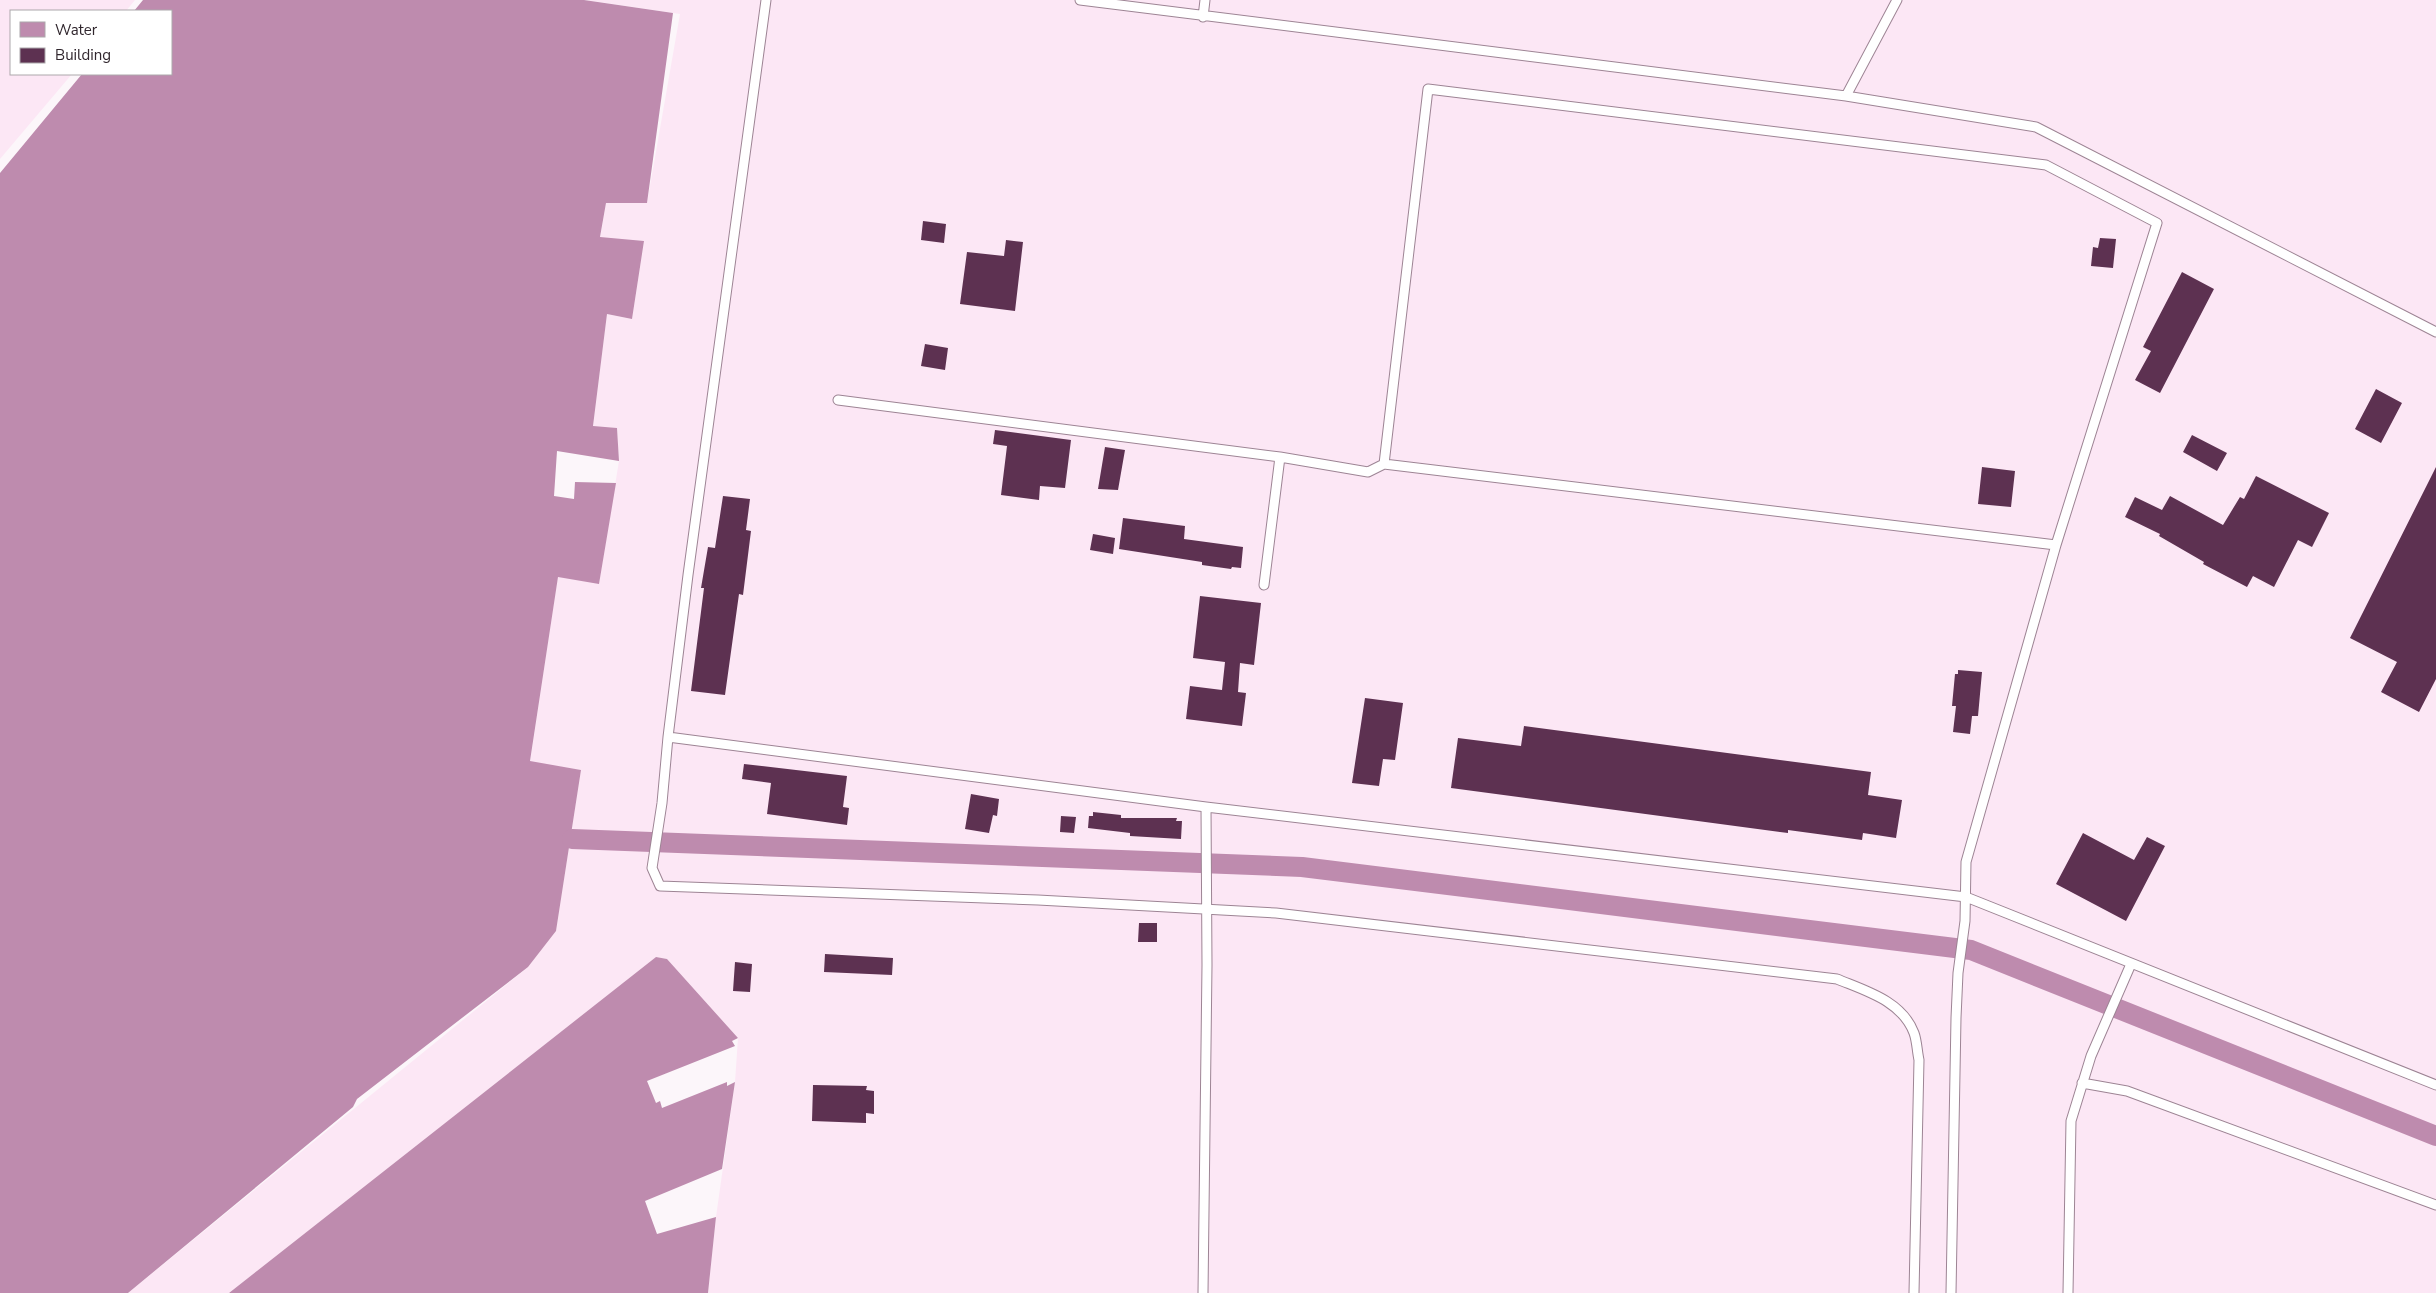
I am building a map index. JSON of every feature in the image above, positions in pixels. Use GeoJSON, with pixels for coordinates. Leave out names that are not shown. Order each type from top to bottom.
{"type":"FeatureCollection","features":[{"type":"Feature","properties":{"kind":"lane"},"geometry":{"type":"LineString","coordinates":[[766,0],[688,575],[668,737],[662,803],[652,868],[660,886],[1038,900],[1276,913],[1837,980],[1877,996],[1902,1012],[1914,1033],[1918,1060],[1914,1293]]}},
{"type":"Feature","properties":{"kind":"lane"},"geometry":{"type":"LineString","coordinates":[[1080,0],[1203,17],[1846,96],[2036,127],[2436,332]]}},
{"type":"Feature","properties":{"kind":"lane"},"geometry":{"type":"LineString","coordinates":[[1203,17],[1205,0]]}},
{"type":"Feature","properties":{"kind":"lane"},"geometry":{"type":"LineString","coordinates":[[1846,96],[1897,0]]}},
{"type":"Feature","properties":{"kind":"lane"},"geometry":{"type":"LineString","coordinates":[[1384,464],[1428,89],[2046,165],[2158,223],[2056,545],[1966,862],[1965,921],[1958,973],[1951,1293]]}},
{"type":"Feature","properties":{"kind":"lane"},"geometry":{"type":"LineString","coordinates":[[838,400],[1280,457],[1368,472],[1384,464],[2056,545]]}},
{"type":"Feature","properties":{"kind":"lane"},"geometry":{"type":"LineString","coordinates":[[1264,585],[1280,457]]}},
{"type":"Feature","properties":{"kind":"lane"},"geometry":{"type":"LineString","coordinates":[[668,737],[1206,810],[1966,897],[2436,1085]]}},
{"type":"Feature","properties":{"kind":"lane"},"geometry":{"type":"LineString","coordinates":[[1203,1293],[1206,810]]}},
{"type":"Feature","properties":{"kind":"lane"},"geometry":{"type":"LineString","coordinates":[[2068,1293],[2071,1121],[2091,1056],[2131,964]]}},
{"type":"Feature","properties":{"kind":"lane"},"geometry":{"type":"LineString","coordinates":[[2082,1082],[2127,1091],[2436,1205]]}},
{"type":"Feature","properties":{"kind":"shaded area"},"geometry":{"type":"Polygon","coordinates":[[[0,0],[135,0],[127,10],[10,10],[10,75],[71,75],[0,159],[0,0]]]}},
{"type":"Feature","properties":{"kind":"shaded area"},"geometry":{"type":"Polygon","coordinates":[[[585,0],[2436,0],[2436,1293],[708,1293],[716,1217],[735,1082],[738,1038],[667,959],[656,957],[229,1293],[128,1293],[528,967],[556,931],[581,770],[530,762],[558,576],[599,583],[619,461],[617,428],[593,427],[607,314],[632,319],[644,242],[600,238],[606,203],[647,203],[680,14],[585,0]]]}},
{"type":"Feature","properties":{"kind":"water"},"geometry":{"type":"Polygon","coordinates":[[[143,0],[584,0],[673,13],[647,203],[606,203],[600,237],[644,241],[632,319],[607,314],[593,426],[617,428],[619,461],[557,451],[554,496],[574,499],[575,482],[616,483],[599,584],[558,577],[530,761],[581,770],[556,931],[528,967],[357,1099],[353,1107],[128,1293],[0,1293],[0,173],[81,75],[172,75],[172,10],[135,10],[143,0]]]}},
{"type":"Feature","properties":{"kind":"water"},"geometry":{"type":"Polygon","coordinates":[[[656,957],[667,959],[738,1038],[732,1041],[735,1046],[647,1081],[656,1103],[660,1101],[662,1108],[727,1082],[727,1086],[735,1082],[722,1169],[645,1201],[657,1234],[716,1217],[708,1293],[229,1293],[656,957]]]}},
{"type":"Feature","properties":{"kind":"building"},"geometry":{"type":"Polygon","coordinates":[[[923,221],[946,224],[944,243],[921,240],[923,221]]]}},
{"type":"Feature","properties":{"kind":"building"},"geometry":{"type":"Polygon","coordinates":[[[2100,238],[2116,239],[2113,268],[2091,266],[2093,247],[2098,248],[2100,238]]]}},
{"type":"Feature","properties":{"kind":"building"},"geometry":{"type":"Polygon","coordinates":[[[1006,240],[1023,242],[1015,311],[960,304],[967,252],[1004,256],[1006,240]]]}},
{"type":"Feature","properties":{"kind":"building"},"geometry":{"type":"Polygon","coordinates":[[[2182,272],[2214,289],[2160,393],[2135,380],[2151,351],[2143,347],[2182,272]]]}},
{"type":"Feature","properties":{"kind":"building"},"geometry":{"type":"Polygon","coordinates":[[[925,344],[948,348],[945,370],[921,366],[925,344]]]}},
{"type":"Feature","properties":{"kind":"building"},"geometry":{"type":"Polygon","coordinates":[[[2376,389],[2402,403],[2381,443],[2355,429],[2376,389]]]}},
{"type":"Feature","properties":{"kind":"building"},"geometry":{"type":"Polygon","coordinates":[[[995,430],[1071,440],[1065,488],[1040,486],[1039,500],[1001,495],[1007,446],[993,444],[995,430]]]}},
{"type":"Feature","properties":{"kind":"building"},"geometry":{"type":"Polygon","coordinates":[[[2192,435],[2227,453],[2217,471],[2183,452],[2192,435]]]}},
{"type":"Feature","properties":{"kind":"building"},"geometry":{"type":"Polygon","coordinates":[[[1105,447],[1125,450],[1118,490],[1098,489],[1105,447]]]}},
{"type":"Feature","properties":{"kind":"building"},"geometry":{"type":"Polygon","coordinates":[[[1982,467],[2015,471],[2011,507],[1978,504],[1982,467]]]}},
{"type":"Feature","properties":{"kind":"building"},"geometry":{"type":"Polygon","coordinates":[[[2436,467],[2436,679],[2419,712],[2381,692],[2397,662],[2350,638],[2436,467]]]}},
{"type":"Feature","properties":{"kind":"building"},"geometry":{"type":"Polygon","coordinates":[[[2256,476],[2329,513],[2312,547],[2298,540],[2274,587],[2253,576],[2247,587],[2203,564],[2204,562],[2159,536],[2160,534],[2125,517],[2135,497],[2162,510],[2170,496],[2223,525],[2240,497],[2244,499],[2256,476]]]}},
{"type":"Feature","properties":{"kind":"building"},"geometry":{"type":"Polygon","coordinates":[[[723,496],[750,499],[746,530],[751,531],[743,595],[739,594],[725,695],[691,691],[704,588],[701,588],[708,547],[715,548],[723,496]]]}},
{"type":"Feature","properties":{"kind":"building"},"geometry":{"type":"Polygon","coordinates":[[[1123,518],[1185,526],[1184,539],[1243,547],[1241,568],[1232,567],[1231,569],[1202,565],[1202,562],[1119,549],[1123,518]]]}},
{"type":"Feature","properties":{"kind":"building"},"geometry":{"type":"Polygon","coordinates":[[[1093,534],[1115,538],[1113,554],[1090,550],[1093,534]]]}},
{"type":"Feature","properties":{"kind":"building"},"geometry":{"type":"Polygon","coordinates":[[[1200,596],[1261,603],[1254,665],[1240,663],[1238,692],[1246,693],[1242,726],[1186,719],[1190,686],[1222,690],[1225,662],[1193,658],[1200,596]]]}},
{"type":"Feature","properties":{"kind":"building"},"geometry":{"type":"Polygon","coordinates":[[[1958,670],[1982,672],[1978,716],[1972,716],[1970,734],[1953,732],[1956,706],[1952,706],[1955,674],[1958,674],[1958,670]]]}},
{"type":"Feature","properties":{"kind":"building"},"geometry":{"type":"Polygon","coordinates":[[[1365,698],[1403,703],[1395,760],[1383,759],[1379,786],[1352,783],[1365,698]]]}},
{"type":"Feature","properties":{"kind":"building"},"geometry":{"type":"Polygon","coordinates":[[[1524,726],[1871,772],[1868,795],[1902,800],[1896,838],[1863,833],[1862,840],[1788,830],[1788,833],[1451,788],[1458,738],[1521,746],[1524,726]]]}},
{"type":"Feature","properties":{"kind":"building"},"geometry":{"type":"Polygon","coordinates":[[[744,764],[847,776],[843,807],[849,808],[847,825],[767,814],[771,783],[742,779],[744,764]]]}},
{"type":"Feature","properties":{"kind":"building"},"geometry":{"type":"Polygon","coordinates":[[[971,794],[999,799],[997,816],[993,815],[989,833],[965,829],[971,794]]]}},
{"type":"Feature","properties":{"kind":"building"},"geometry":{"type":"Polygon","coordinates":[[[1093,812],[1121,815],[1121,818],[1177,818],[1176,821],[1182,821],[1181,839],[1130,836],[1130,833],[1088,828],[1089,816],[1093,816],[1093,812]]]}},
{"type":"Feature","properties":{"kind":"building"},"geometry":{"type":"Polygon","coordinates":[[[1061,816],[1076,817],[1074,833],[1060,832],[1061,816]]]}},
{"type":"Feature","properties":{"kind":"building"},"geometry":{"type":"Polygon","coordinates":[[[2083,833],[2134,860],[2147,837],[2165,846],[2126,921],[2056,884],[2083,833]]]}},
{"type":"Feature","properties":{"kind":"building"},"geometry":{"type":"Polygon","coordinates":[[[1139,923],[1157,923],[1157,942],[1138,942],[1139,923]]]}},
{"type":"Feature","properties":{"kind":"building"},"geometry":{"type":"Polygon","coordinates":[[[825,954],[893,958],[892,975],[824,972],[825,954]]]}},
{"type":"Feature","properties":{"kind":"building"},"geometry":{"type":"Polygon","coordinates":[[[735,962],[752,964],[750,992],[733,991],[735,962]]]}},
{"type":"Feature","properties":{"kind":"building"},"geometry":{"type":"Polygon","coordinates":[[[813,1085],[867,1086],[866,1090],[874,1091],[874,1114],[866,1113],[866,1123],[812,1121],[813,1085]]]}},
{"type":"Feature","properties":{"kind":"waterway"},"geometry":{"type":"LineString","coordinates":[[572,839],[1302,867],[1971,950],[2436,1136]]}}]}
